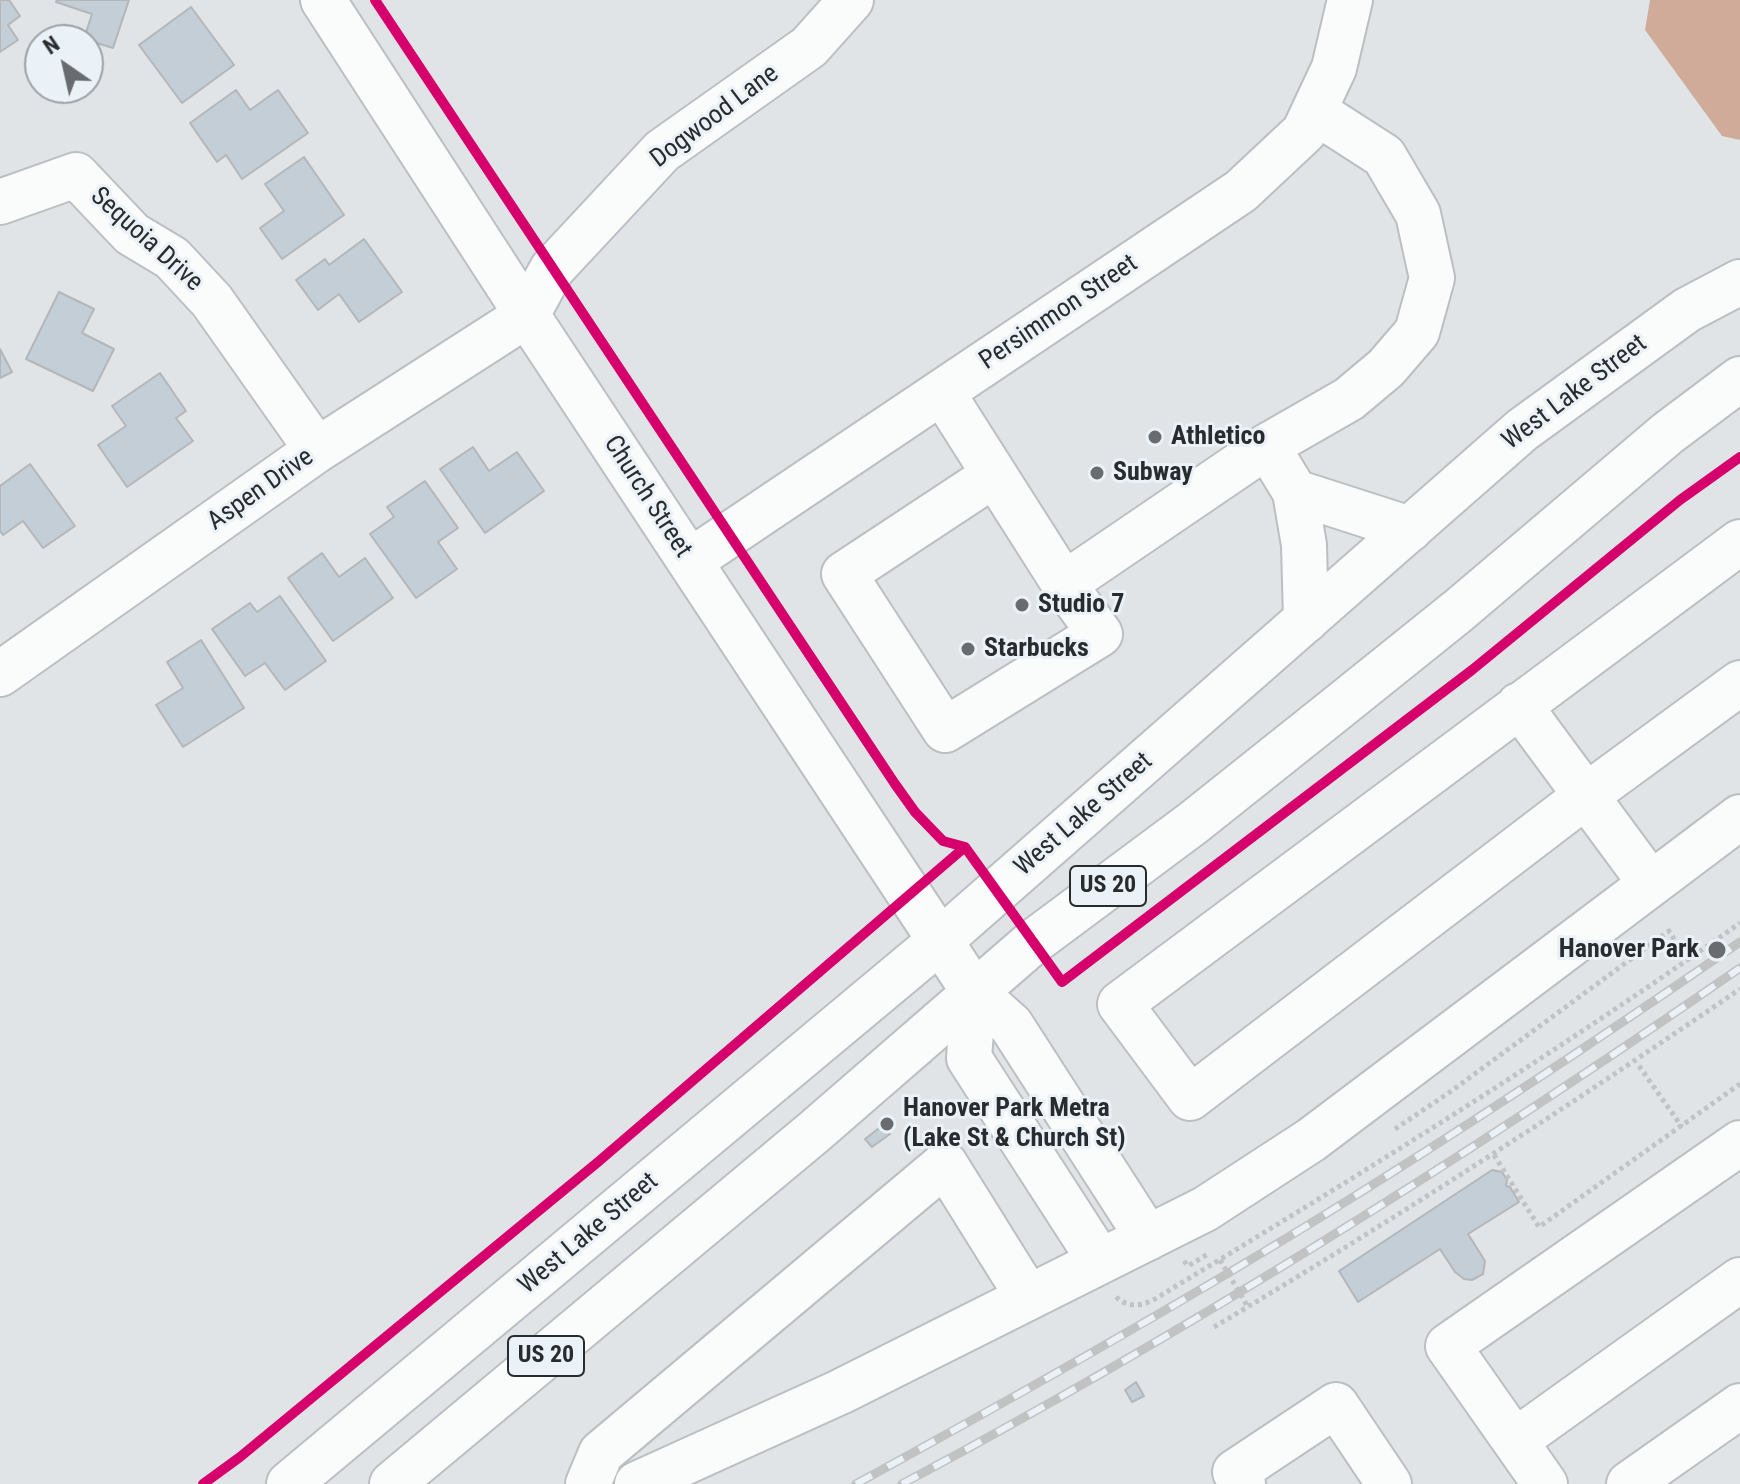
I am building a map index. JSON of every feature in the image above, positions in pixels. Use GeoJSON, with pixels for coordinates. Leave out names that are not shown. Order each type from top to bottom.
{"type":"FeatureCollection","features":[{"type":"Feature","properties":{"kind":"main road","name":"Church Street"},"geometry":{"type":"LineString","coordinates":[[323,0],[974,992],[1011,1025],[1148,1238]]}},
{"type":"Feature","properties":{"kind":"main road","name":"Dogwood Lane"},"geometry":{"type":"LineString","coordinates":[[527,315],[552,269],[662,151],[809,47],[851,0]]}},
{"type":"Feature","properties":{"kind":"main road","name":"Persimmon Street"},"geometry":{"type":"LineString","coordinates":[[690,561],[1241,191],[1304,132],[1334,68],[1350,0]]}},
{"type":"Feature","properties":{"kind":"main road"},"geometry":{"type":"LineString","coordinates":[[1064,584],[1267,446],[1349,399],[1386,368],[1417,332],[1432,278],[1418,214],[1384,156],[1314,111]]}},
{"type":"Feature","properties":{"kind":"main road","name":"Sequoia Drive"},"geometry":{"type":"LineString","coordinates":[[0,202],[76,175],[132,234],[172,258],[212,301],[317,450]]}},
{"type":"Feature","properties":{"kind":"main road","name":"West Lake Street"},"geometry":{"type":"LineString","coordinates":[[289,1484],[941,940],[1522,430],[1687,310],[1740,282]]}},
{"type":"Feature","properties":{"kind":"main road","name":"Aspen Drive"},"geometry":{"type":"LineString","coordinates":[[0,674],[317,450],[527,315]]}},
{"type":"Feature","properties":{"kind":"main road","name":"US 20"},"geometry":{"type":"LineString","coordinates":[[392,1484],[814,1132],[1033,942],[1193,823],[1400,657],[1668,433],[1740,379]]}},
{"type":"Feature","properties":{"kind":"main road"},"geometry":{"type":"LineString","coordinates":[[942,392],[1064,584],[1100,634],[945,730],[844,574],[994,475]]}},
{"type":"Feature","properties":{"kind":"main road"},"geometry":{"type":"LineString","coordinates":[[1267,446],[1295,492],[1304,545],[1306,620]]}},
{"type":"Feature","properties":{"kind":"main road"},"geometry":{"type":"LineString","coordinates":[[1295,492],[1410,529]]}},
{"type":"Feature","properties":{"kind":"main road"},"geometry":{"type":"LineString","coordinates":[[1740,542],[1120,1004],[1190,1098],[1587,795],[1740,683]]}},
{"type":"Feature","properties":{"kind":"main road"},"geometry":{"type":"LineString","coordinates":[[1519,705],[1651,884]]}},
{"type":"Feature","properties":{"kind":"main road"},"geometry":{"type":"LineString","coordinates":[[637,1484],[840,1392],[1028,1297],[1108,1278],[1148,1238],[1205,1209],[1311,1140],[1740,817]]}},
{"type":"Feature","properties":{"kind":"main road"},"geometry":{"type":"LineString","coordinates":[[974,992],[969,1058],[1108,1278]]}},
{"type":"Feature","properties":{"kind":"main road"},"geometry":{"type":"LineString","coordinates":[[1545,1484],[1448,1346],[1725,1153]]}},
{"type":"Feature","properties":{"kind":"main road"},"geometry":{"type":"LineString","coordinates":[[588,1484],[601,1453],[945,1164],[1028,1297]]}},
{"type":"Feature","properties":{"kind":"main road"},"geometry":{"type":"LineString","coordinates":[[1515,1441],[1740,1280]]}},
{"type":"Feature","properties":{"kind":"main road"},"geometry":{"type":"LineString","coordinates":[[1243,1484],[1235,1472],[1336,1405],[1389,1484]]}},
{"type":"Feature","properties":{"kind":"main road"},"geometry":{"type":"LineString","coordinates":[[1629,1484],[1740,1406]]}},
{"type":"Feature","properties":{"kind":"path"},"geometry":{"type":"LineString","coordinates":[[1108,1278],[1125,1304],[1140,1307],[1309,1202],[1412,1143],[1551,1053],[1740,923]]}},
{"type":"Feature","properties":{"kind":"path"},"geometry":{"type":"LineString","coordinates":[[1669,931],[1684,955]]}},
{"type":"Feature","properties":{"kind":"path"},"geometry":{"type":"LineString","coordinates":[[1214,1327],[1494,1155],[1740,989]]}},
{"type":"Feature","properties":{"kind":"path"},"geometry":{"type":"LineString","coordinates":[[1639,1066],[1682,1126],[1725,1153]]}},
{"type":"Feature","properties":{"kind":"path"},"geometry":{"type":"LineString","coordinates":[[1494,1155],[1539,1227],[1740,1084]]}},
{"type":"Feature","properties":{"kind":"path"},"geometry":{"type":"LineString","coordinates":[[1220,1260],[1248,1307]]}},
{"type":"Feature","properties":{"kind":"shaded area"},"geometry":{"type":"Polygon","coordinates":[[[1650,0],[1740,0],[1740,140],[1722,136],[1645,30],[1650,0]]]}},
{"type":"Feature","properties":{"kind":"building"},"geometry":{"type":"Polygon","coordinates":[[[0,0],[9,0],[20,16],[8,25],[18,40],[0,52],[0,0]]]}},
{"type":"Feature","properties":{"kind":"building"},"geometry":{"type":"Polygon","coordinates":[[[129,0],[113,48],[104,45],[104,24],[89,24],[92,14],[56,2],[129,0]]]}},
{"type":"Feature","properties":{"kind":"building"},"geometry":{"type":"Polygon","coordinates":[[[191,7],[234,65],[182,103],[139,45],[191,7]]]}},
{"type":"Feature","properties":{"kind":"building"},"geometry":{"type":"Polygon","coordinates":[[[236,90],[250,110],[278,90],[308,133],[242,179],[226,155],[217,162],[190,123],[236,90]]]}},
{"type":"Feature","properties":{"kind":"building"},"geometry":{"type":"Polygon","coordinates":[[[304,157],[344,215],[282,259],[260,228],[284,211],[265,184],[304,157]]]}},
{"type":"Feature","properties":{"kind":"building"},"geometry":{"type":"Polygon","coordinates":[[[364,239],[402,292],[359,322],[339,294],[318,310],[296,280],[325,259],[329,265],[364,239]]]}},
{"type":"Feature","properties":{"kind":"building"},"geometry":{"type":"Polygon","coordinates":[[[59,292],[94,309],[82,333],[114,349],[93,391],[26,359],[59,292]]]}},
{"type":"Feature","properties":{"kind":"building"},"geometry":{"type":"Polygon","coordinates":[[[0,349],[12,372],[0,378],[0,349]]]}},
{"type":"Feature","properties":{"kind":"building"},"geometry":{"type":"Polygon","coordinates":[[[160,373],[186,411],[176,418],[193,441],[127,487],[98,445],[126,426],[112,406],[160,373]]]}},
{"type":"Feature","properties":{"kind":"building"},"geometry":{"type":"Polygon","coordinates":[[[473,447],[489,471],[517,452],[544,491],[485,533],[440,469],[473,447]]]}},
{"type":"Feature","properties":{"kind":"building"},"geometry":{"type":"Polygon","coordinates":[[[30,464],[75,526],[43,548],[23,521],[3,535],[0,531],[0,486],[30,464]]]}},
{"type":"Feature","properties":{"kind":"building"},"geometry":{"type":"Polygon","coordinates":[[[425,481],[458,528],[438,542],[457,569],[416,598],[370,534],[394,517],[387,507],[425,481]]]}},
{"type":"Feature","properties":{"kind":"building"},"geometry":{"type":"Polygon","coordinates":[[[322,553],[339,577],[365,558],[393,598],[333,641],[288,578],[322,553]]]}},
{"type":"Feature","properties":{"kind":"building"},"geometry":{"type":"Polygon","coordinates":[[[280,596],[326,661],[285,690],[265,663],[245,676],[212,629],[250,603],[257,612],[280,596]]]}},
{"type":"Feature","properties":{"kind":"building"},"geometry":{"type":"Polygon","coordinates":[[[201,640],[244,708],[183,747],[156,705],[183,688],[167,662],[201,640]]]}},
{"type":"Feature","properties":{"kind":"building"},"geometry":{"type":"Polygon","coordinates":[[[883,1125],[890,1134],[872,1147],[865,1139],[883,1125]]]}},
{"type":"Feature","properties":{"kind":"building"},"geometry":{"type":"Polygon","coordinates":[[[1492,1170],[1502,1172],[1507,1180],[1506,1186],[1510,1187],[1519,1202],[1468,1234],[1485,1261],[1483,1274],[1472,1280],[1464,1279],[1455,1272],[1440,1249],[1358,1302],[1339,1271],[1492,1170]]]}},
{"type":"Feature","properties":{"kind":"building"},"geometry":{"type":"Polygon","coordinates":[[[1136,1382],[1144,1396],[1132,1402],[1125,1390],[1136,1382]]]}},
{"type":"Feature","properties":{"kind":"railway"},"geometry":{"type":"LineString","coordinates":[[856,1484],[1094,1351],[1329,1212],[1536,1080],[1740,942]]}},
{"type":"Feature","properties":{"kind":"railway"},"geometry":{"type":"LineString","coordinates":[[902,1484],[1117,1365],[1328,1238],[1536,1105],[1740,968]]}},
{"type":"Feature","properties":{"kind":"cycle path"},"geometry":{"type":"LineString","coordinates":[[375,0],[895,784],[915,812],[943,841],[965,847],[1062,982],[1472,670],[1680,500],[1740,457]]}},
{"type":"Feature","properties":{"kind":"cycle path"},"geometry":{"type":"LineString","coordinates":[[203,1484],[240,1457],[598,1162],[965,847]]}},
{"type":"Feature","properties":{"kind":"place","name":"Athletico"},"geometry":{"type":"Point","coordinates":[1155,437]}},
{"type":"Feature","properties":{"kind":"place","name":"Subway"},"geometry":{"type":"Point","coordinates":[1097,473]}},
{"type":"Feature","properties":{"kind":"place","name":"Studio 7"},"geometry":{"type":"Point","coordinates":[1022,605]}},
{"type":"Feature","properties":{"kind":"place","name":"Starbucks"},"geometry":{"type":"Point","coordinates":[968,649]}},
{"type":"Feature","properties":{"kind":"place","name":"Hanover Park"},"geometry":{"type":"Point","coordinates":[1717,950]}},
{"type":"Feature","properties":{"kind":"place","name":"Hanover Park Metra (Lake St & Church St)"},"geometry":{"type":"Point","coordinates":[887,1124]}}]}
